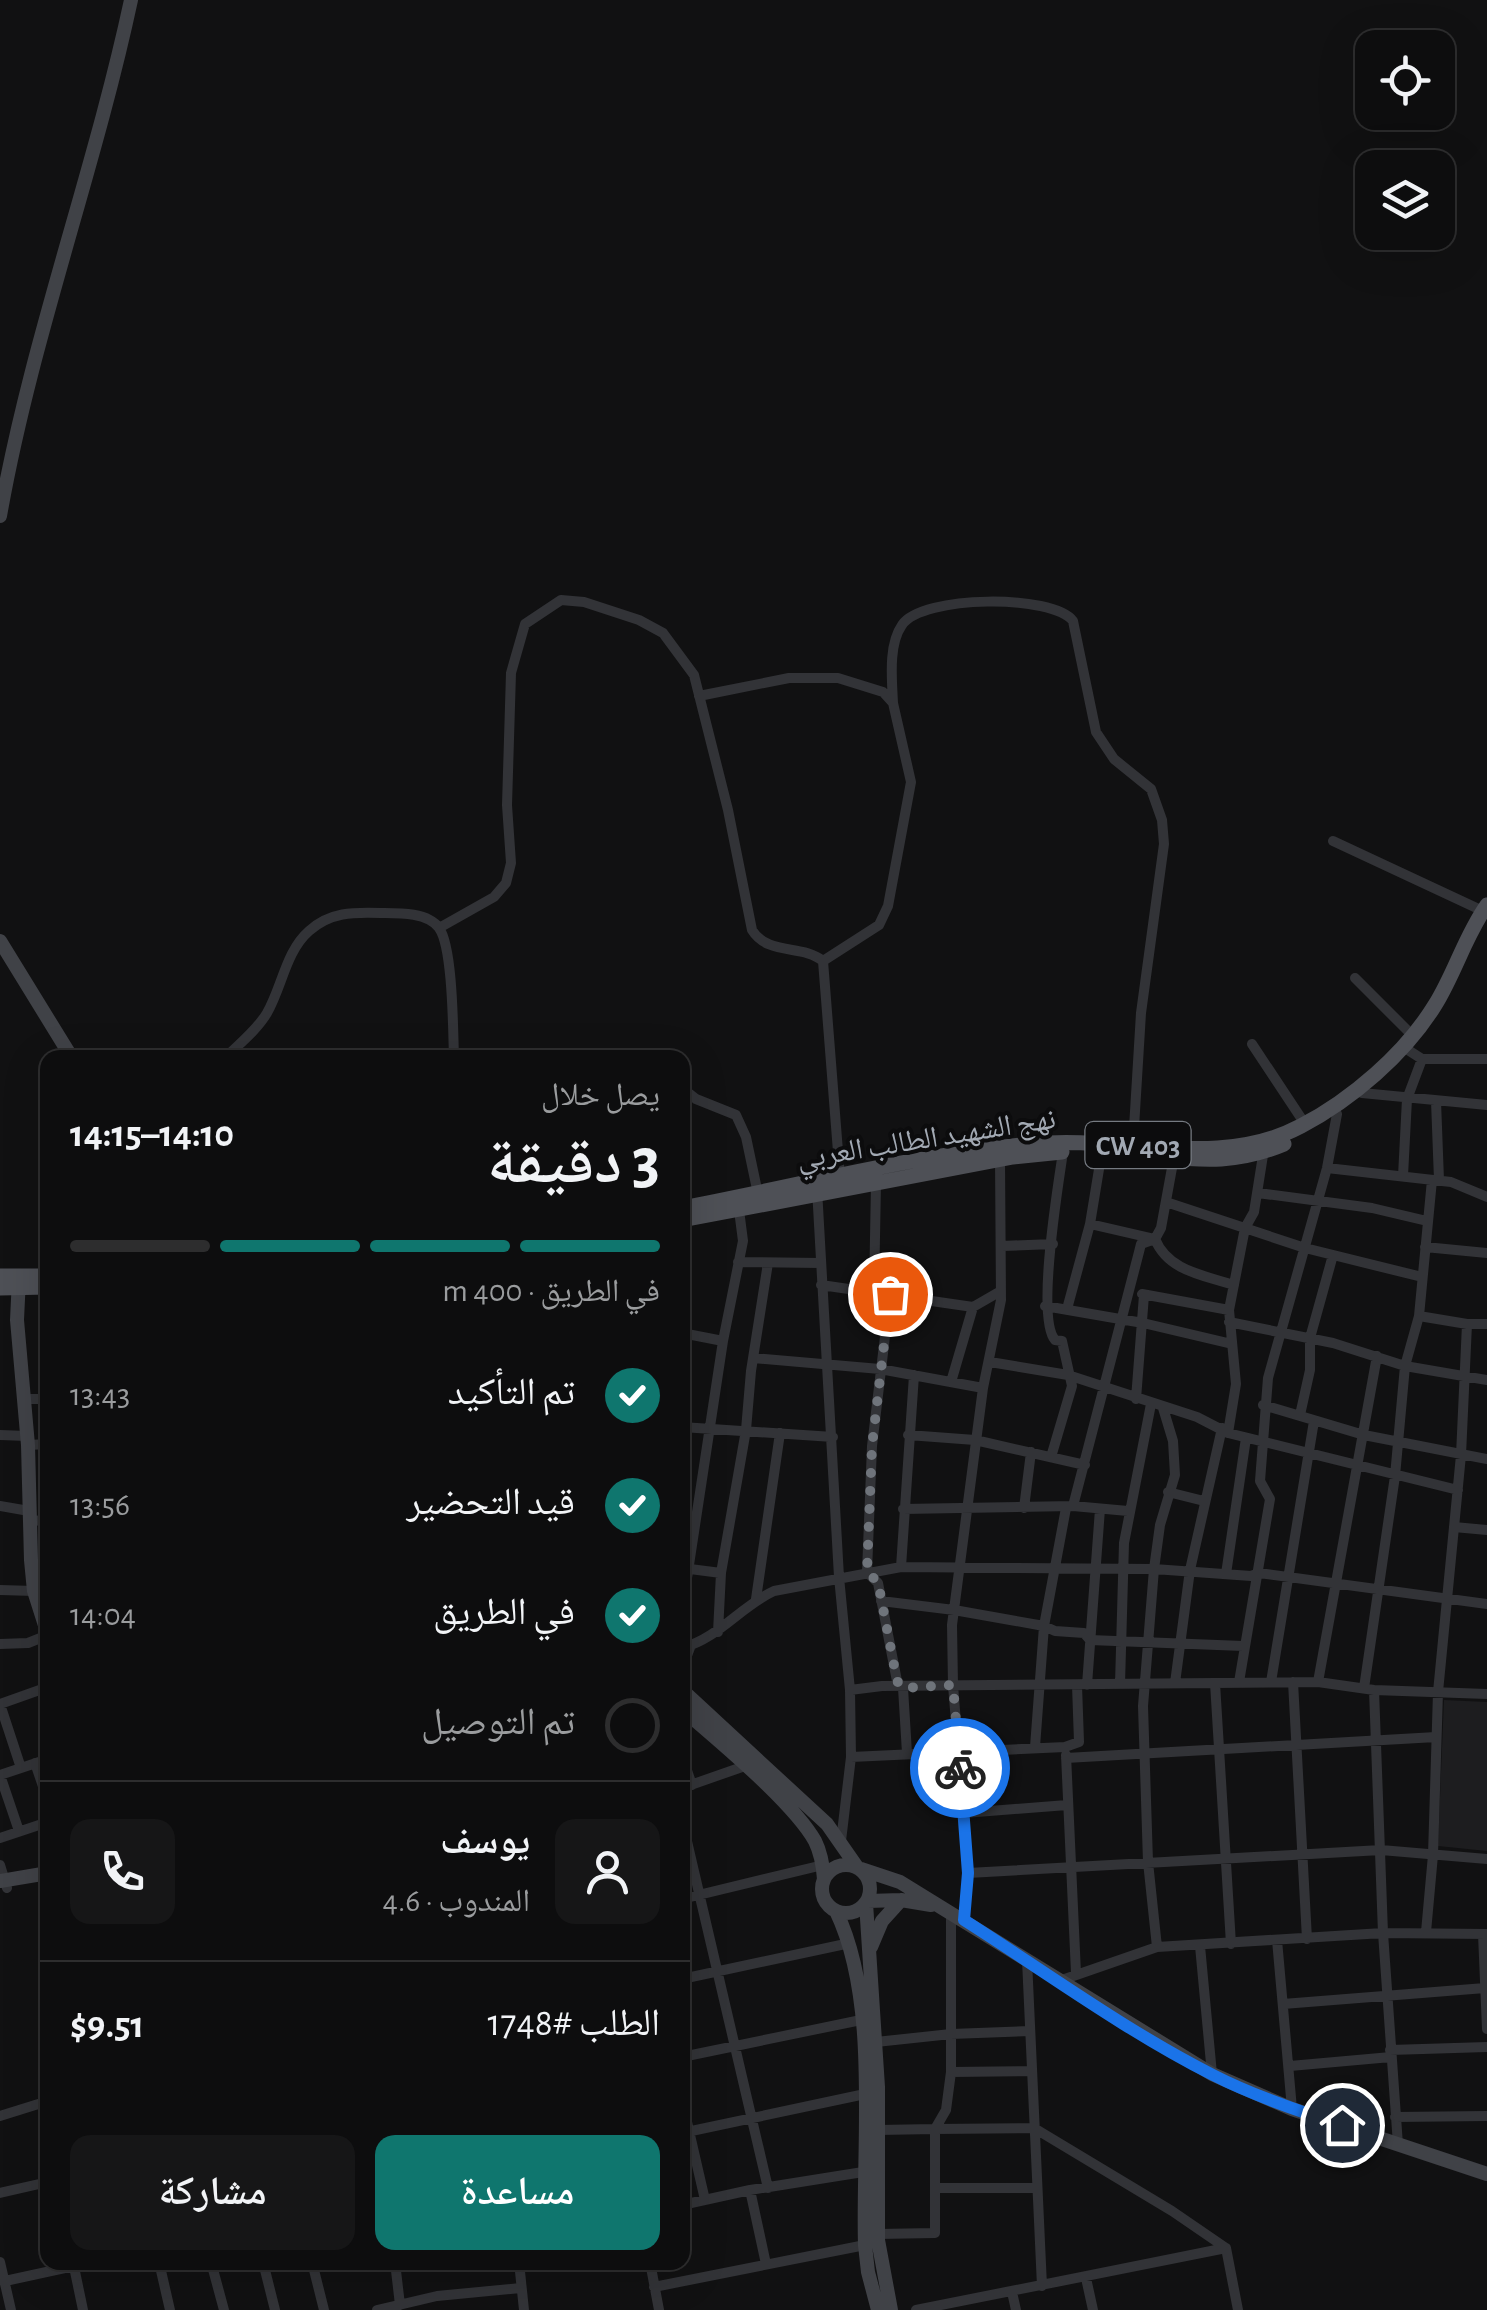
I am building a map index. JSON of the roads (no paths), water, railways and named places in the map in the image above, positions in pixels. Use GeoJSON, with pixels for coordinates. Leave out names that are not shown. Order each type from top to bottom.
{"type":"FeatureCollection","features":[{"type":"Feature","properties":{"kind":"main road"},"geometry":{"type":"LineString","coordinates":[[0,516],[64,246],[105,110],[131,0]]}},
{"type":"Feature","properties":{"kind":"main road","name":"نهج الشهيد الطالب العربي"},"geometry":{"type":"LineString","coordinates":[[690,1219],[739,1210],[840,1178],[916,1161],[1034,1144],[1134,1144],[1219,1150],[1264,1147],[1305,1124],[1414,1048],[1441,1011],[1485,912]]}},
{"type":"Feature","properties":{"kind":"main road"},"geometry":{"type":"LineString","coordinates":[[0,941],[67,1050]]}},
{"type":"Feature","properties":{"kind":"main road","name":"نهج الشهيد الطالب العربي"},"geometry":{"type":"LineString","coordinates":[[690,1207],[1063,1152],[1102,1151],[1219,1161],[1264,1147],[1337,1114],[1386,1066]]}},
{"type":"Feature","properties":{"kind":"main road"},"geometry":{"type":"LineString","coordinates":[[19,1282],[40,1278]]}},
{"type":"Feature","properties":{"kind":"main road"},"geometry":{"type":"LineString","coordinates":[[16,1320],[1,1282],[40,1286]]}},
{"type":"Feature","properties":{"kind":"main road"},"geometry":{"type":"LineString","coordinates":[[19,1282],[16,1320],[40,1602]]}},
{"type":"Feature","properties":{"kind":"main road"},"geometry":{"type":"LineString","coordinates":[[690,1698],[841,1841],[870,1884],[868,1952],[876,2042],[878,2234],[891,2310]]}},
{"type":"Feature","properties":{"kind":"main road"},"geometry":{"type":"LineString","coordinates":[[690,1716],[813,1837],[824,1871],[822,1894],[836,1911],[850,1943],[861,2020],[865,2245],[878,2310]]}},
{"type":"Feature","properties":{"kind":"main road"},"geometry":{"type":"LineString","coordinates":[[824,1871],[842,1864],[900,1882],[1212,2074],[1292,2109],[1487,2174]]}},
{"type":"Feature","properties":{"kind":"main road"},"geometry":{"type":"LineString","coordinates":[[3,1885],[40,1876]]}},
{"type":"Feature","properties":{"kind":"main road"},"geometry":{"type":"LineString","coordinates":[[836,1911],[856,1911],[867,1902],[902,1900],[951,1914]]}},
{"type":"Feature","properties":{"kind":"main road"},"geometry":{"type":"LineString","coordinates":[[868,1952],[882,1921],[902,1900]]}},
{"type":"Feature","properties":{"kind":"street"},"geometry":{"type":"LineString","coordinates":[[439,928],[494,897],[506,883],[510,864],[510,672],[525,624],[562,600],[584,602],[664,633],[694,675],[728,810],[752,930],[765,944],[814,954],[824,962],[840,1178]]}},
{"type":"Feature","properties":{"kind":"street"},"geometry":{"type":"LineString","coordinates":[[824,962],[879,924],[888,906],[911,782],[892,703],[895,642],[900,628],[910,617],[961,601],[1045,606],[1064,611],[1073,621],[1096,732],[1114,758],[1150,789],[1163,832],[1140,1013],[1134,1144]]}},
{"type":"Feature","properties":{"kind":"street"},"geometry":{"type":"LineString","coordinates":[[700,696],[789,678],[838,678],[883,692],[892,703]]}},
{"type":"Feature","properties":{"kind":"street"},"geometry":{"type":"LineString","coordinates":[[1333,841],[1485,912]]}},
{"type":"Feature","properties":{"kind":"street"},"geometry":{"type":"LineString","coordinates":[[232,1050],[265,1016],[296,946],[307,932],[327,918],[348,912],[403,914],[428,920],[439,928],[446,952],[453,1050]]}},
{"type":"Feature","properties":{"kind":"street"},"geometry":{"type":"LineString","coordinates":[[1354,978],[1414,1048],[1487,1059]]}},
{"type":"Feature","properties":{"kind":"street"},"geometry":{"type":"LineString","coordinates":[[1252,1044],[1305,1124]]}},
{"type":"Feature","properties":{"kind":"street"},"geometry":{"type":"LineString","coordinates":[[1403,1176],[1414,1048]]}},
{"type":"Feature","properties":{"kind":"street"},"geometry":{"type":"LineString","coordinates":[[1362,1093],[1487,1105]]}},
{"type":"Feature","properties":{"kind":"street"},"geometry":{"type":"LineString","coordinates":[[690,1094],[736,1114],[746,1138],[758,1194]]}},
{"type":"Feature","properties":{"kind":"street"},"geometry":{"type":"LineString","coordinates":[[1398,2145],[1369,1689],[1406,1366],[1419,1316],[1427,1221],[1435,1180],[1436,1101]]}},
{"type":"Feature","properties":{"kind":"street"},"geometry":{"type":"LineString","coordinates":[[1239,1682],[1242,1646],[1260,1573],[1270,1499],[1260,1482],[1265,1442],[1263,1404],[1337,1114]]}},
{"type":"Feature","properties":{"kind":"street"},"geometry":{"type":"LineString","coordinates":[[1175,1683],[1178,1645],[1204,1501],[1236,1384],[1229,1316],[1245,1228],[1258,1193],[1264,1147]]}},
{"type":"Feature","properties":{"kind":"street"},"geometry":{"type":"LineString","coordinates":[[1067,1309],[1090,1224],[1102,1151]]}},
{"type":"Feature","properties":{"kind":"street"},"geometry":{"type":"LineString","coordinates":[[1052,1456],[1072,1386],[1062,1341],[1050,1334],[1045,1306],[1063,1152]]}},
{"type":"Feature","properties":{"kind":"street"},"geometry":{"type":"LineString","coordinates":[[1174,1158],[1155,1238],[1161,1252],[1182,1269],[1234,1285]]}},
{"type":"Feature","properties":{"kind":"street"},"geometry":{"type":"LineString","coordinates":[[878,2234],[935,2233],[935,2129],[946,2110],[950,2072],[951,1914],[968,1873],[953,1685],[954,1610],[983,1388],[998,1328],[1002,1246],[1000,1160]]}},
{"type":"Feature","properties":{"kind":"street"},"geometry":{"type":"LineString","coordinates":[[1326,1168],[1435,1180],[1487,1197]]}},
{"type":"Feature","properties":{"kind":"street"},"geometry":{"type":"LineString","coordinates":[[874,1292],[876,1182]]}},
{"type":"Feature","properties":{"kind":"street"},"geometry":{"type":"LineString","coordinates":[[817,1188],[839,1577],[850,1690],[851,1757],[841,1841]]}},
{"type":"Feature","properties":{"kind":"street"},"geometry":{"type":"LineString","coordinates":[[1258,1193],[1318,1199],[1427,1221]]}},
{"type":"Feature","properties":{"kind":"street"},"geometry":{"type":"LineString","coordinates":[[1166,1202],[1305,1248],[1422,1276]]}},
{"type":"Feature","properties":{"kind":"street"},"geometry":{"type":"LineString","coordinates":[[721,1573],[690,1569],[742,1241],[739,1210]]}},
{"type":"Feature","properties":{"kind":"street"},"geometry":{"type":"LineString","coordinates":[[1090,1224],[1155,1238]]}},
{"type":"Feature","properties":{"kind":"street"},"geometry":{"type":"LineString","coordinates":[[1035,1747],[1044,1626],[1069,1507],[1085,1464],[1141,1244],[1155,1238]]}},
{"type":"Feature","properties":{"kind":"street"},"geometry":{"type":"LineString","coordinates":[[1002,1246],[1053,1244]]}},
{"type":"Feature","properties":{"kind":"street"},"geometry":{"type":"LineString","coordinates":[[1425,1247],[1487,1254]]}},
{"type":"Feature","properties":{"kind":"street"},"geometry":{"type":"LineString","coordinates":[[1300,1415],[1310,1370],[1310,1338],[1334,1255]]}},
{"type":"Feature","properties":{"kind":"street"},"geometry":{"type":"LineString","coordinates":[[738,1262],[820,1263]]}},
{"type":"Feature","properties":{"kind":"street"},"geometry":{"type":"LineString","coordinates":[[718,1632],[721,1573],[746,1430],[752,1358],[768,1262]]}},
{"type":"Feature","properties":{"kind":"street"},"geometry":{"type":"LineString","coordinates":[[822,1285],[973,1307],[999,1292]]}},
{"type":"Feature","properties":{"kind":"street"},"geometry":{"type":"LineString","coordinates":[[1130,1292],[1406,1366],[1487,1380]]}},
{"type":"Feature","properties":{"kind":"street"},"geometry":{"type":"LineString","coordinates":[[890,1294],[870,1479],[867,1572],[878,1582],[897,1681],[903,1688],[907,1753]]}},
{"type":"Feature","properties":{"kind":"street"},"geometry":{"type":"LineString","coordinates":[[1136,1399],[1144,1295]]}},
{"type":"Feature","properties":{"kind":"street"},"geometry":{"type":"LineString","coordinates":[[1045,1306],[1232,1344]]}},
{"type":"Feature","properties":{"kind":"street"},"geometry":{"type":"LineString","coordinates":[[951,1382],[973,1307]]}},
{"type":"Feature","properties":{"kind":"street"},"geometry":{"type":"LineString","coordinates":[[1419,1316],[1487,1324]]}},
{"type":"Feature","properties":{"kind":"street"},"geometry":{"type":"LineString","coordinates":[[1426,1932],[1433,1855],[1438,1692],[1461,1455],[1467,1324]]}},
{"type":"Feature","properties":{"kind":"street"},"geometry":{"type":"LineString","coordinates":[[690,1336],[723,1342]]}},
{"type":"Feature","properties":{"kind":"street"},"geometry":{"type":"LineString","coordinates":[[1318,1682],[1376,1356]]}},
{"type":"Feature","properties":{"kind":"street"},"geometry":{"type":"LineString","coordinates":[[752,1358],[880,1368],[983,1388]]}},
{"type":"Feature","properties":{"kind":"street"},"geometry":{"type":"LineString","coordinates":[[990,1362],[1068,1375],[1197,1417],[1246,1438],[1458,1490]]}},
{"type":"Feature","properties":{"kind":"street"},"geometry":{"type":"LineString","coordinates":[[901,1568],[914,1374]]}},
{"type":"Feature","properties":{"kind":"street"},"geometry":{"type":"LineString","coordinates":[[24,1399],[40,1400]]}},
{"type":"Feature","properties":{"kind":"street"},"geometry":{"type":"LineString","coordinates":[[1263,1404],[1364,1435],[1487,1459]]}},
{"type":"Feature","properties":{"kind":"street"},"geometry":{"type":"LineString","coordinates":[[1157,1406],[1174,1451],[1175,1475],[1168,1492],[1154,1569],[1145,1684],[1143,1755],[1157,1948]]}},
{"type":"Feature","properties":{"kind":"street"},"geometry":{"type":"LineString","coordinates":[[1120,1684],[1128,1511],[1157,1406]]}},
{"type":"Feature","properties":{"kind":"street"},"geometry":{"type":"LineString","coordinates":[[1271,1682],[1314,1421]]}},
{"type":"Feature","properties":{"kind":"street"},"geometry":{"type":"LineString","coordinates":[[690,1428],[832,1437]]}},
{"type":"Feature","properties":{"kind":"street"},"geometry":{"type":"LineString","coordinates":[[756,1599],[780,1433]]}},
{"type":"Feature","properties":{"kind":"street"},"geometry":{"type":"LineString","coordinates":[[0,1435],[40,1442]]}},
{"type":"Feature","properties":{"kind":"street"},"geometry":{"type":"LineString","coordinates":[[908,1435],[976,1440],[1085,1464]]}},
{"type":"Feature","properties":{"kind":"street"},"geometry":{"type":"LineString","coordinates":[[1226,1574],[1246,1438]]}},
{"type":"Feature","properties":{"kind":"street"},"geometry":{"type":"LineString","coordinates":[[1024,1508],[1031,1452]]}},
{"type":"Feature","properties":{"kind":"street"},"geometry":{"type":"LineString","coordinates":[[1168,1492],[1204,1501]]}},
{"type":"Feature","properties":{"kind":"street"},"geometry":{"type":"LineString","coordinates":[[0,1506],[40,1518]]}},
{"type":"Feature","properties":{"kind":"street"},"geometry":{"type":"LineString","coordinates":[[904,1509],[1069,1507],[1128,1511]]}},
{"type":"Feature","properties":{"kind":"street"},"geometry":{"type":"LineString","coordinates":[[1076,1973],[1066,1753],[1080,1740],[1100,1508]]}},
{"type":"Feature","properties":{"kind":"street"},"geometry":{"type":"LineString","coordinates":[[1454,1527],[1487,1530]]}},
{"type":"Feature","properties":{"kind":"street"},"geometry":{"type":"LineString","coordinates":[[690,1645],[718,1632],[756,1599],[791,1586],[901,1568],[1123,1568],[1260,1573],[1487,1604]]}},
{"type":"Feature","properties":{"kind":"street"},"geometry":{"type":"LineString","coordinates":[[0,1590],[40,1602]]}},
{"type":"Feature","properties":{"kind":"street"},"geometry":{"type":"LineString","coordinates":[[881,1601],[1084,1633],[1090,1640],[1242,1646]]}},
{"type":"Feature","properties":{"kind":"street"},"geometry":{"type":"LineString","coordinates":[[0,1644],[40,1639]]}},
{"type":"Feature","properties":{"kind":"street"},"geometry":{"type":"LineString","coordinates":[[1292,1682],[1307,1938]]}},
{"type":"Feature","properties":{"kind":"street"},"geometry":{"type":"LineString","coordinates":[[850,1690],[953,1685],[1318,1682],[1369,1689],[1487,1694]]}},
{"type":"Feature","properties":{"kind":"street"},"geometry":{"type":"LineString","coordinates":[[1216,1683],[1230,1944]]}},
{"type":"Feature","properties":{"kind":"street"},"geometry":{"type":"LineString","coordinates":[[21,1768],[0,1704],[40,1691]]}},
{"type":"Feature","properties":{"kind":"street"},"geometry":{"type":"LineString","coordinates":[[851,1757],[1035,1747],[1066,1753],[1143,1755],[1436,1737]]}},
{"type":"Feature","properties":{"kind":"street"},"geometry":{"type":"LineString","coordinates":[[20,1831],[0,1775],[40,1762]]}},
{"type":"Feature","properties":{"kind":"street"},"geometry":{"type":"LineString","coordinates":[[35,1763],[40,1778]]}},
{"type":"Feature","properties":{"kind":"street"},"geometry":{"type":"LineString","coordinates":[[690,1785],[744,1766]]}},
{"type":"Feature","properties":{"kind":"street"},"geometry":{"type":"LineString","coordinates":[[964,1812],[1067,1805]]}},
{"type":"Feature","properties":{"kind":"street"},"geometry":{"type":"LineString","coordinates":[[0,1838],[40,1825]]}},
{"type":"Feature","properties":{"kind":"street"},"geometry":{"type":"LineString","coordinates":[[968,1873],[1381,1850],[1487,1859]]}},
{"type":"Feature","properties":{"kind":"street"},"geometry":{"type":"LineString","coordinates":[[690,1853],[768,2188]]}},
{"type":"Feature","properties":{"kind":"street"},"geometry":{"type":"LineString","coordinates":[[0,1865],[3,1885]]}},
{"type":"Feature","properties":{"kind":"street"},"geometry":{"type":"LineString","coordinates":[[690,1898],[824,1871]]}},
{"type":"Feature","properties":{"kind":"street"},"geometry":{"type":"LineString","coordinates":[[1059,1981],[1157,1948],[1383,1933],[1485,1934],[1487,2029]]}},
{"type":"Feature","properties":{"kind":"street"},"geometry":{"type":"LineString","coordinates":[[1277,1940],[1292,2109]]}},
{"type":"Feature","properties":{"kind":"street"},"geometry":{"type":"LineString","coordinates":[[690,1976],[850,1943]]}},
{"type":"Feature","properties":{"kind":"street"},"geometry":{"type":"LineString","coordinates":[[1200,1946],[1212,2074]]}},
{"type":"Feature","properties":{"kind":"street"},"geometry":{"type":"LineString","coordinates":[[1027,1960],[1042,2286]]}},
{"type":"Feature","properties":{"kind":"street"},"geometry":{"type":"LineString","coordinates":[[1283,2004],[1485,1988]]}},
{"type":"Feature","properties":{"kind":"street"},"geometry":{"type":"LineString","coordinates":[[690,2055],[861,2020]]}},
{"type":"Feature","properties":{"kind":"street"},"geometry":{"type":"LineString","coordinates":[[876,2042],[951,2034],[1030,2032]]}},
{"type":"Feature","properties":{"kind":"street"},"geometry":{"type":"LineString","coordinates":[[1290,2066],[1487,2047]]}},
{"type":"Feature","properties":{"kind":"street"},"geometry":{"type":"LineString","coordinates":[[950,2072],[1032,2071]]}},
{"type":"Feature","properties":{"kind":"street"},"geometry":{"type":"LineString","coordinates":[[690,2131],[864,2094]]}},
{"type":"Feature","properties":{"kind":"street"},"geometry":{"type":"LineString","coordinates":[[0,2116],[40,2104]]}},
{"type":"Feature","properties":{"kind":"street"},"geometry":{"type":"LineString","coordinates":[[1396,2117],[1487,2116]]}},
{"type":"Feature","properties":{"kind":"street"},"geometry":{"type":"LineString","coordinates":[[878,2130],[1034,2128],[1172,2210],[1226,2248],[1238,2310]]}},
{"type":"Feature","properties":{"kind":"street"},"geometry":{"type":"LineString","coordinates":[[690,2146],[705,2200]]}},
{"type":"Feature","properties":{"kind":"street"},"geometry":{"type":"LineString","coordinates":[[690,2204],[864,2172]]}},
{"type":"Feature","properties":{"kind":"street"},"geometry":{"type":"LineString","coordinates":[[0,2193],[40,2184]]}},
{"type":"Feature","properties":{"kind":"street"},"geometry":{"type":"LineString","coordinates":[[936,2188],[1037,2188]]}},
{"type":"Feature","properties":{"kind":"street"},"geometry":{"type":"LineString","coordinates":[[750,2190],[766,2264]]}},
{"type":"Feature","properties":{"kind":"street"},"geometry":{"type":"LineString","coordinates":[[654,2287],[865,2245]]}},
{"type":"Feature","properties":{"kind":"street"},"geometry":{"type":"LineString","coordinates":[[916,2310],[1226,2248]]}},
{"type":"Feature","properties":{"kind":"street"},"geometry":{"type":"LineString","coordinates":[[0,2262],[7,2306]]}},
{"type":"Feature","properties":{"kind":"street"},"geometry":{"type":"LineString","coordinates":[[4,2282],[51,2270]]}},
{"type":"Feature","properties":{"kind":"street"},"geometry":{"type":"LineString","coordinates":[[75,2270],[83,2310]]}},
{"type":"Feature","properties":{"kind":"street"},"geometry":{"type":"LineString","coordinates":[[162,2270],[170,2310]]}},
{"type":"Feature","properties":{"kind":"street"},"geometry":{"type":"LineString","coordinates":[[213,2270],[224,2310]]}},
{"type":"Feature","properties":{"kind":"street"},"geometry":{"type":"LineString","coordinates":[[265,2270],[274,2310]]}},
{"type":"Feature","properties":{"kind":"street"},"geometry":{"type":"LineString","coordinates":[[314,2270],[324,2310]]}},
{"type":"Feature","properties":{"kind":"street"},"geometry":{"type":"LineString","coordinates":[[396,2270],[400,2305]]}},
{"type":"Feature","properties":{"kind":"street"},"geometry":{"type":"LineString","coordinates":[[520,2270],[524,2310]]}},
{"type":"Feature","properties":{"kind":"street"},"geometry":{"type":"LineString","coordinates":[[651,2270],[659,2310]]}},
{"type":"Feature","properties":{"kind":"street"},"geometry":{"type":"LineString","coordinates":[[1086,2278],[1093,2310]]}},
{"type":"Feature","properties":{"kind":"street"},"geometry":{"type":"LineString","coordinates":[[376,2310],[437,2296],[522,2288]]}},
{"type":"Feature","properties":{"kind":"street"},"geometry":{"type":"LineString","coordinates":[[1012,2292],[1016,2310]]}}]}
